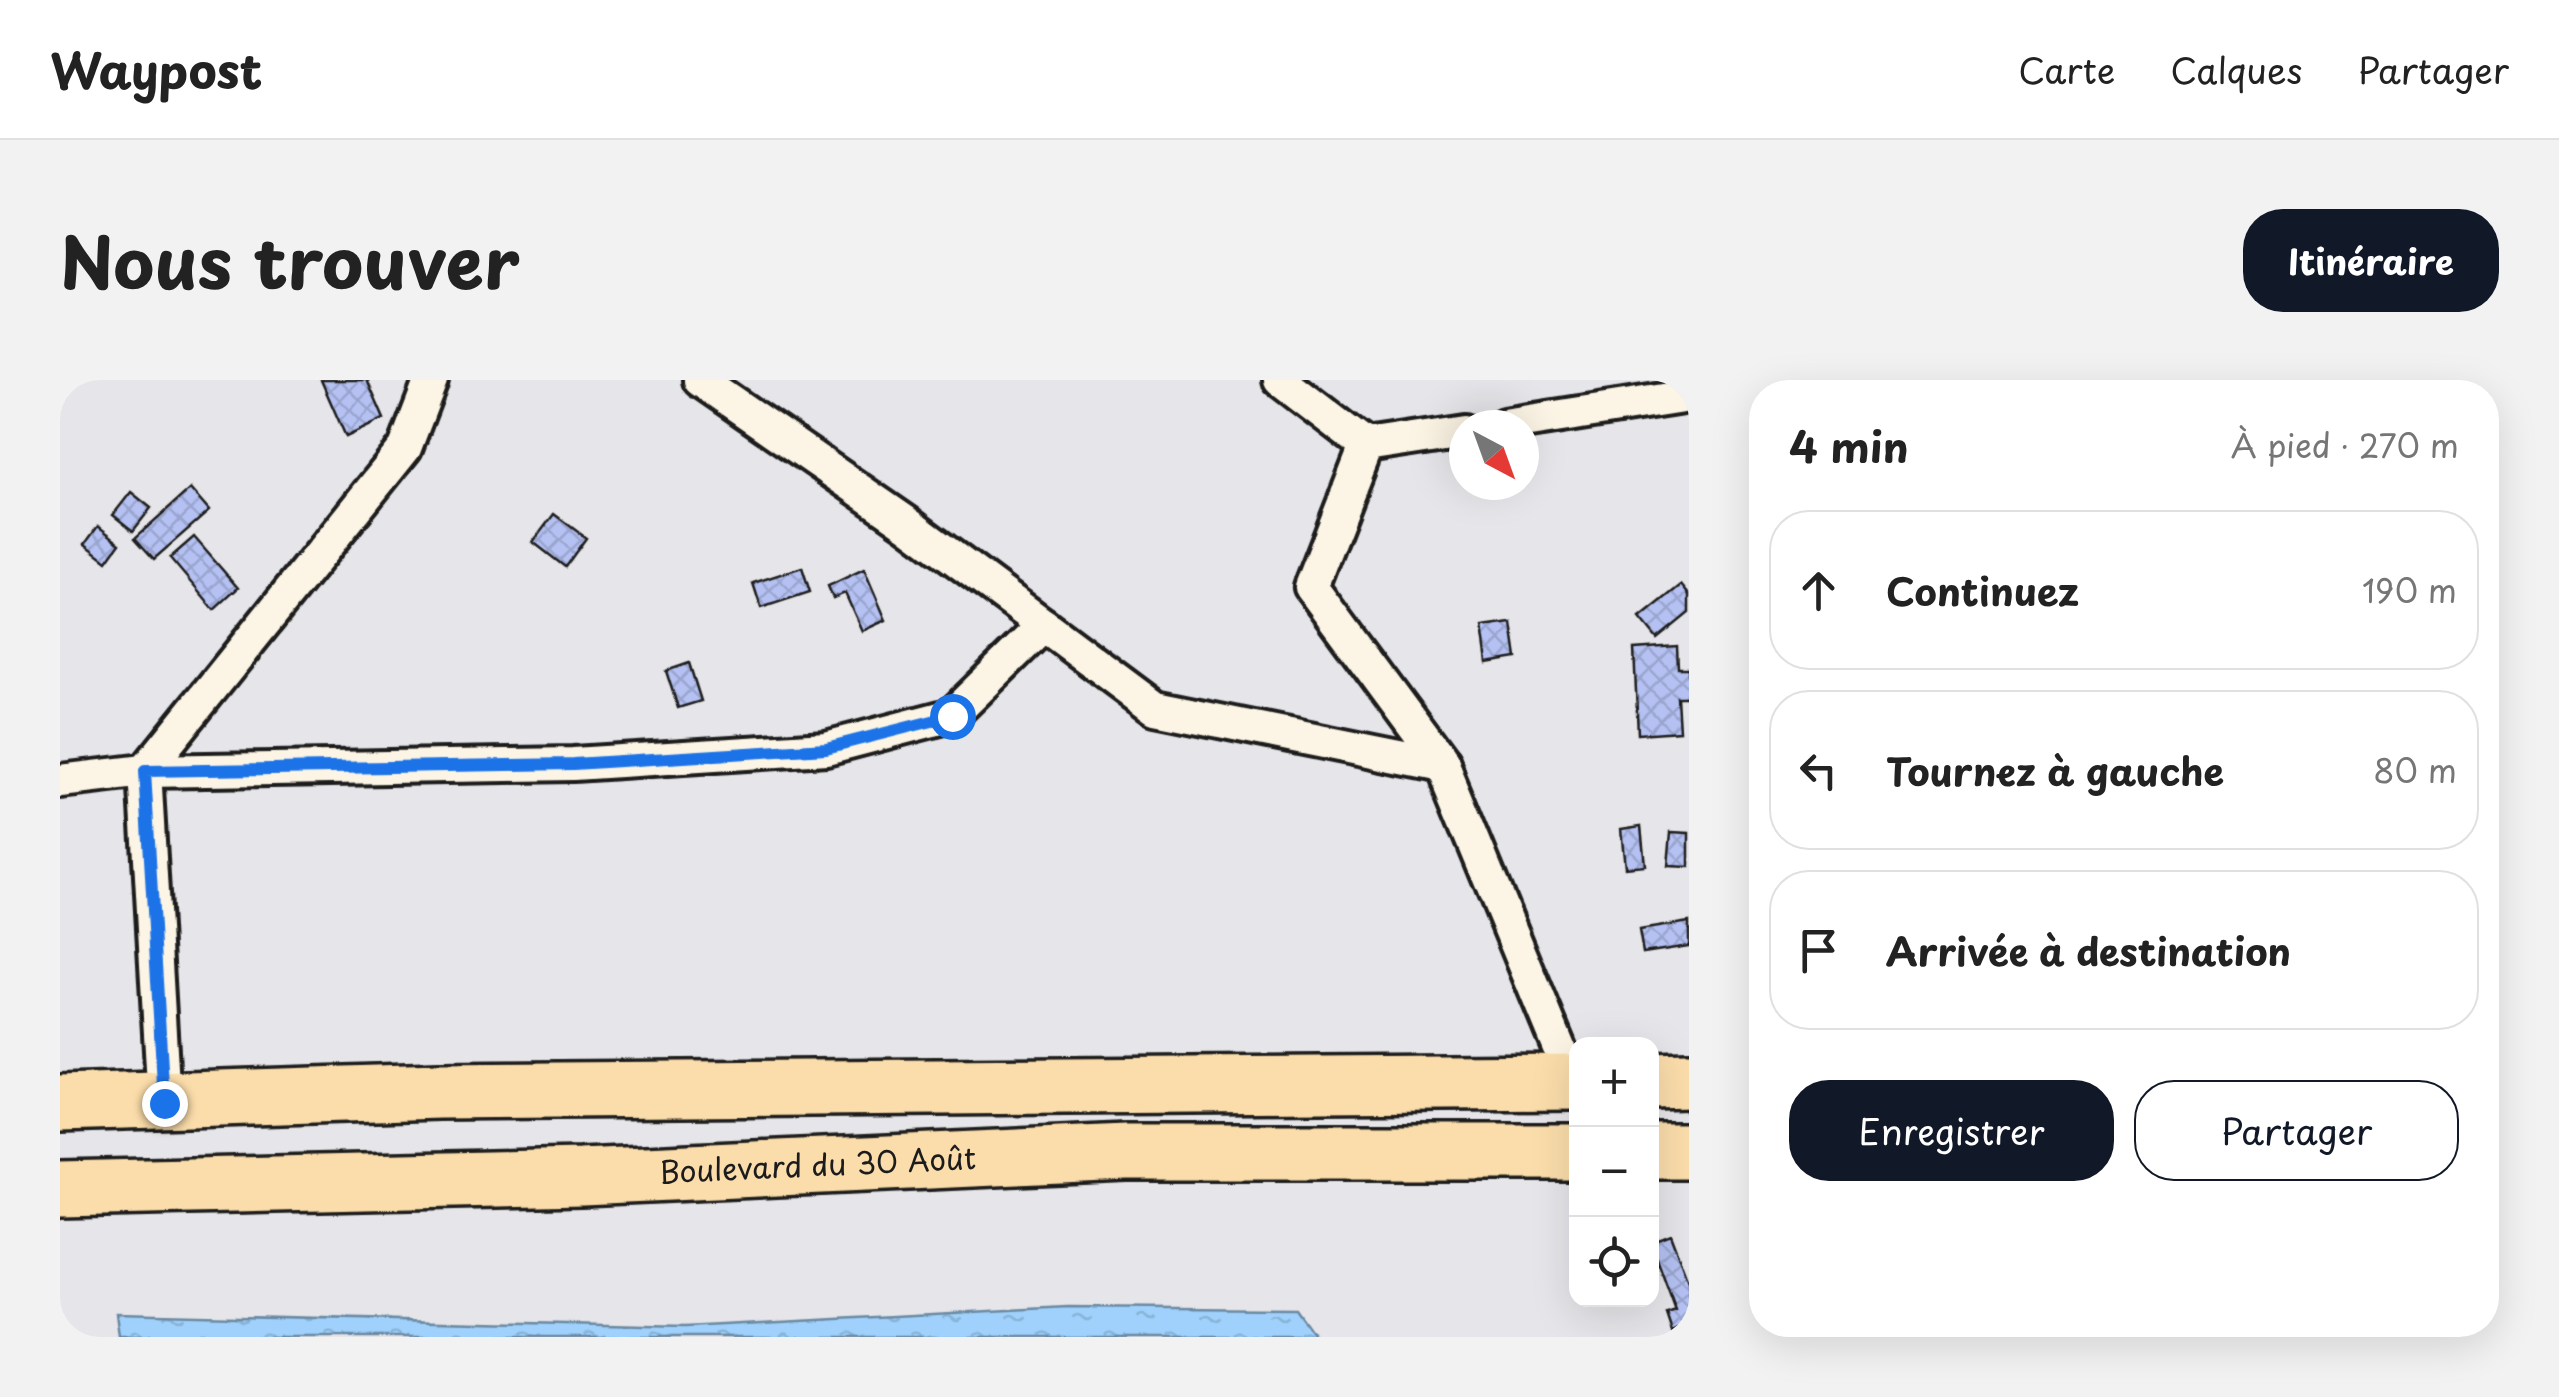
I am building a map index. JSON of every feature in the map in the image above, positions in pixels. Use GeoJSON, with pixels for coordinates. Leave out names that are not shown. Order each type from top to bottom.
{"type":"FeatureCollection","features":[{"type":"Feature","properties":{"kind":"highway"},"geometry":{"type":"LineString","coordinates":[[1659,1081],[1689,1080]]}},
{"type":"Feature","properties":{"kind":"highway"},"geometry":{"type":"LineString","coordinates":[[60,1103],[164,1103],[439,1091],[1569,1082]]}},
{"type":"Feature","properties":{"kind":"highway"},"geometry":{"type":"LineString","coordinates":[[1659,1151],[1689,1151]]}},
{"type":"Feature","properties":{"kind":"highway","name":"Boulevard du 30 Août"},"geometry":{"type":"LineString","coordinates":[[60,1189],[580,1177],[1126,1152],[1569,1152]]}},
{"type":"Feature","properties":{"kind":"street"},"geometry":{"type":"LineString","coordinates":[[164,1103],[145,771],[405,448],[431,380]]}},
{"type":"Feature","properties":{"kind":"street"},"geometry":{"type":"LineString","coordinates":[[700,380],[1155,708],[1443,766]]}},
{"type":"Feature","properties":{"kind":"street"},"geometry":{"type":"LineString","coordinates":[[1280,380],[1366,446],[1449,433]]}},
{"type":"Feature","properties":{"kind":"street"},"geometry":{"type":"LineString","coordinates":[[1539,420],[1689,396]]}},
{"type":"Feature","properties":{"kind":"street"},"geometry":{"type":"LineString","coordinates":[[1366,446],[1311,587],[1443,766],[1569,1068]]}},
{"type":"Feature","properties":{"kind":"street"},"geometry":{"type":"LineString","coordinates":[[60,781],[145,771],[573,764],[826,748],[952,716],[1044,626]]}},
{"type":"Feature","properties":{"kind":"water"},"geometry":{"type":"Polygon","coordinates":[[[1068,1307],[1295,1309],[1315,1337],[119,1337],[116,1313],[685,1327],[1068,1307]]]}},
{"type":"Feature","properties":{"kind":"building"},"geometry":{"type":"Polygon","coordinates":[[[321,380],[367,380],[384,419],[346,437],[321,380]]]}},
{"type":"Feature","properties":{"kind":"building"},"geometry":{"type":"Polygon","coordinates":[[[190,489],[209,511],[154,559],[135,538],[190,489]]]}},
{"type":"Feature","properties":{"kind":"building"},"geometry":{"type":"Polygon","coordinates":[[[131,492],[151,508],[133,531],[113,515],[131,492]]]}},
{"type":"Feature","properties":{"kind":"building"},"geometry":{"type":"Polygon","coordinates":[[[554,514],[586,538],[565,567],[533,542],[554,514]]]}},
{"type":"Feature","properties":{"kind":"building"},"geometry":{"type":"Polygon","coordinates":[[[98,526],[120,543],[107,561],[85,544],[98,526]]]}},
{"type":"Feature","properties":{"kind":"building"},"geometry":{"type":"Polygon","coordinates":[[[194,537],[238,588],[214,610],[170,558],[194,537]]]}},
{"type":"Feature","properties":{"kind":"building"},"geometry":{"type":"Polygon","coordinates":[[[802,567],[810,592],[761,608],[753,583],[802,567]]]}},
{"type":"Feature","properties":{"kind":"building"},"geometry":{"type":"Polygon","coordinates":[[[864,569],[886,620],[862,631],[845,593],[833,598],[828,586],[864,569]]]}},
{"type":"Feature","properties":{"kind":"building"},"geometry":{"type":"Polygon","coordinates":[[[1681,585],[1689,595],[1689,613],[1657,639],[1640,618],[1681,585]]]}},
{"type":"Feature","properties":{"kind":"building"},"geometry":{"type":"Polygon","coordinates":[[[1512,623],[1517,658],[1487,663],[1482,627],[1512,623]]]}},
{"type":"Feature","properties":{"kind":"building"},"geometry":{"type":"Polygon","coordinates":[[[1677,646],[1678,668],[1688,668],[1689,680],[1689,697],[1677,697],[1679,731],[1638,734],[1634,649],[1677,646]]]}},
{"type":"Feature","properties":{"kind":"building"},"geometry":{"type":"Polygon","coordinates":[[[689,663],[701,701],[678,708],[666,671],[689,663]]]}},
{"type":"Feature","properties":{"kind":"building"},"geometry":{"type":"Polygon","coordinates":[[[1641,826],[1645,865],[1625,867],[1621,829],[1641,826]]]}},
{"type":"Feature","properties":{"kind":"building"},"geometry":{"type":"Polygon","coordinates":[[[1671,832],[1689,833],[1689,867],[1668,866],[1671,832]]]}},
{"type":"Feature","properties":{"kind":"building"},"geometry":{"type":"Polygon","coordinates":[[[1689,922],[1689,946],[1643,953],[1639,930],[1689,922]]]}},
{"type":"Feature","properties":{"kind":"building"},"geometry":{"type":"Polygon","coordinates":[[[1670,1234],[1689,1284],[1689,1337],[1682,1328],[1673,1332],[1667,1314],[1676,1311],[1659,1265],[1659,1238],[1670,1234]]]}},
{"type":"Feature","properties":{"kind":"route"},"geometry":{"type":"LineString","coordinates":[[164,1103],[145,771],[573,764],[826,748],[952,716]]}}]}
